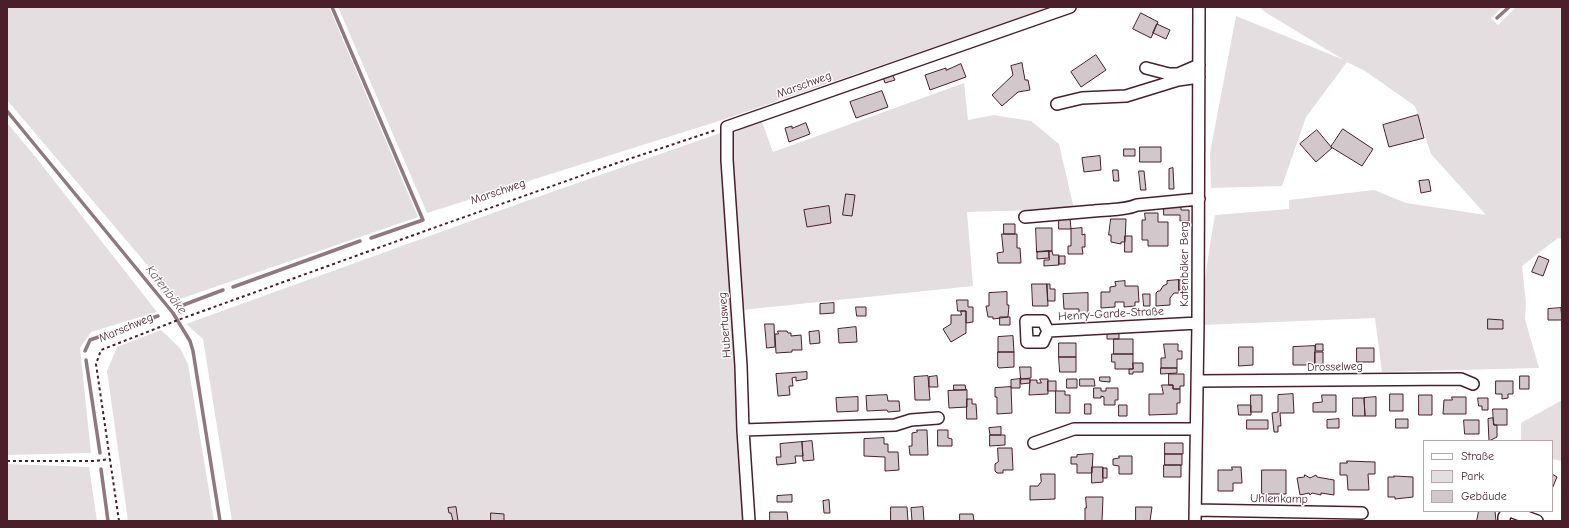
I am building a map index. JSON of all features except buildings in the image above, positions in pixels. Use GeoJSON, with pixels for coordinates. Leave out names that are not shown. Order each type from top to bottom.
{"type":"FeatureCollection","features":[{"type":"Feature","properties":{"kind":"street","name":"Marschweg"},"geometry":{"type":"LineString","coordinates":[[727,126],[1070,7]]}},
{"type":"Feature","properties":{"kind":"street","name":"Katenbäker Berg"},"geometry":{"type":"LineString","coordinates":[[1195,516],[1199,199],[1199,7]]}},
{"type":"Feature","properties":{"kind":"street"},"geometry":{"type":"LineString","coordinates":[[1146,68],[1169,74],[1198,71]]}},
{"type":"Feature","properties":{"kind":"street"},"geometry":{"type":"LineString","coordinates":[[1057,104],[1082,98],[1126,96],[1178,80],[1198,71]]}},
{"type":"Feature","properties":{"kind":"street","name":"Hubertusweg"},"geometry":{"type":"LineString","coordinates":[[727,126],[727,160],[741,366],[743,430],[749,521]]}},
{"type":"Feature","properties":{"kind":"street"},"geometry":{"type":"LineString","coordinates":[[1025,217],[1082,213],[1130,208],[1137,205],[1199,199]]}},
{"type":"Feature","properties":{"kind":"street","name":"Henry-Garde-Straße"},"geometry":{"type":"LineString","coordinates":[[1048,331],[1198,323]]}},
{"type":"Feature","properties":{"kind":"street","name":"Drosselweg"},"geometry":{"type":"LineString","coordinates":[[1197,381],[1461,379],[1473,384]]}},
{"type":"Feature","properties":{"kind":"street"},"geometry":{"type":"LineString","coordinates":[[743,430],[895,424],[911,420],[938,418]]}},
{"type":"Feature","properties":{"kind":"street"},"geometry":{"type":"LineString","coordinates":[[1034,443],[1074,429],[1196,429]]}},
{"type":"Feature","properties":{"kind":"street"},"geometry":{"type":"LineString","coordinates":[[1504,521],[1504,517],[1508,512]]}},
{"type":"Feature","properties":{"kind":"street"},"geometry":{"type":"LineString","coordinates":[[1512,512],[1537,521]]}},
{"type":"Feature","properties":{"kind":"street","name":"Uhlenkamp"},"geometry":{"type":"LineString","coordinates":[[1195,516],[1362,513]]}},
{"type":"Feature","properties":{"kind":"path","name":"Marschweg"},"geometry":{"type":"LineString","coordinates":[[119,521],[96,364],[101,350],[178,320],[617,163],[727,126]]}},
{"type":"Feature","properties":{"kind":"path"},"geometry":{"type":"LineString","coordinates":[[7,461],[95,461],[110,459]]}},
{"type":"Feature","properties":{"kind":"green space"},"geometry":{"type":"Polygon","coordinates":[[[7,7],[329,7],[418,217],[177,300],[7,100],[7,7]]]}},
{"type":"Feature","properties":{"kind":"green space"},"geometry":{"type":"Polygon","coordinates":[[[338,7],[1050,7],[722,120],[427,213],[338,7]]]}},
{"type":"Feature","properties":{"kind":"green space"},"geometry":{"type":"Polygon","coordinates":[[[1259,7],[1503,7],[1491,18],[1498,25],[1516,7],[1562,7],[1562,239],[1558,238],[1522,266],[1526,303],[1525,319],[1539,368],[1382,372],[1375,318],[1203,325],[1208,256],[1215,215],[1289,209],[1289,200],[1374,190],[1406,203],[1486,215],[1431,154],[1415,106],[1365,71],[1347,62],[1306,117],[1282,186],[1211,188],[1210,153],[1236,16],[1344,60],[1259,7]]]}},
{"type":"Feature","properties":{"kind":"green space"},"geometry":{"type":"Polygon","coordinates":[[[964,83],[968,120],[994,115],[1031,121],[1059,144],[1074,209],[967,212],[973,286],[742,310],[730,135],[761,119],[773,152],[964,83]]]}},
{"type":"Feature","properties":{"kind":"green space"},"geometry":{"type":"Polygon","coordinates":[[[7,123],[34,155],[157,312],[91,332],[80,348],[91,453],[7,455],[7,123]]]}},
{"type":"Feature","properties":{"kind":"green space"},"geometry":{"type":"Polygon","coordinates":[[[723,132],[745,521],[232,521],[203,339],[186,324],[529,200],[723,132]]]}},
{"type":"Feature","properties":{"kind":"green space"},"geometry":{"type":"Polygon","coordinates":[[[161,330],[180,348],[188,364],[214,521],[128,521],[107,371],[117,347],[161,330]]]}},
{"type":"Feature","properties":{"kind":"green space"},"geometry":{"type":"Polygon","coordinates":[[[1562,400],[1562,461],[1553,459],[1553,440],[1521,440],[1521,423],[1562,400]]]}},
{"type":"Feature","properties":{"kind":"green space"},"geometry":{"type":"Polygon","coordinates":[[[7,464],[89,467],[97,521],[7,521],[7,464]]]}},
{"type":"Feature","properties":{"kind":"waterway"},"geometry":{"type":"LineString","coordinates":[[332,7],[423,220],[371,238]]}},
{"type":"Feature","properties":{"kind":"waterway"},"geometry":{"type":"LineString","coordinates":[[1497,18],[1509,7]]}},
{"type":"Feature","properties":{"kind":"waterway","name":"Katenbäke"},"geometry":{"type":"LineString","coordinates":[[7,111],[173,313],[190,341],[193,351],[220,521]]}},
{"type":"Feature","properties":{"kind":"waterway"},"geometry":{"type":"LineString","coordinates":[[233,287],[360,241]]}},
{"type":"Feature","properties":{"kind":"waterway"},"geometry":{"type":"LineString","coordinates":[[178,307],[223,290]]}},
{"type":"Feature","properties":{"kind":"waterway"},"geometry":{"type":"LineString","coordinates":[[85,351],[90,340],[158,316]]}},
{"type":"Feature","properties":{"kind":"waterway"},"geometry":{"type":"LineString","coordinates":[[86,360],[100,453]]}},
{"type":"Feature","properties":{"kind":"waterway"},"geometry":{"type":"LineString","coordinates":[[101,469],[108,521]]}}]}
